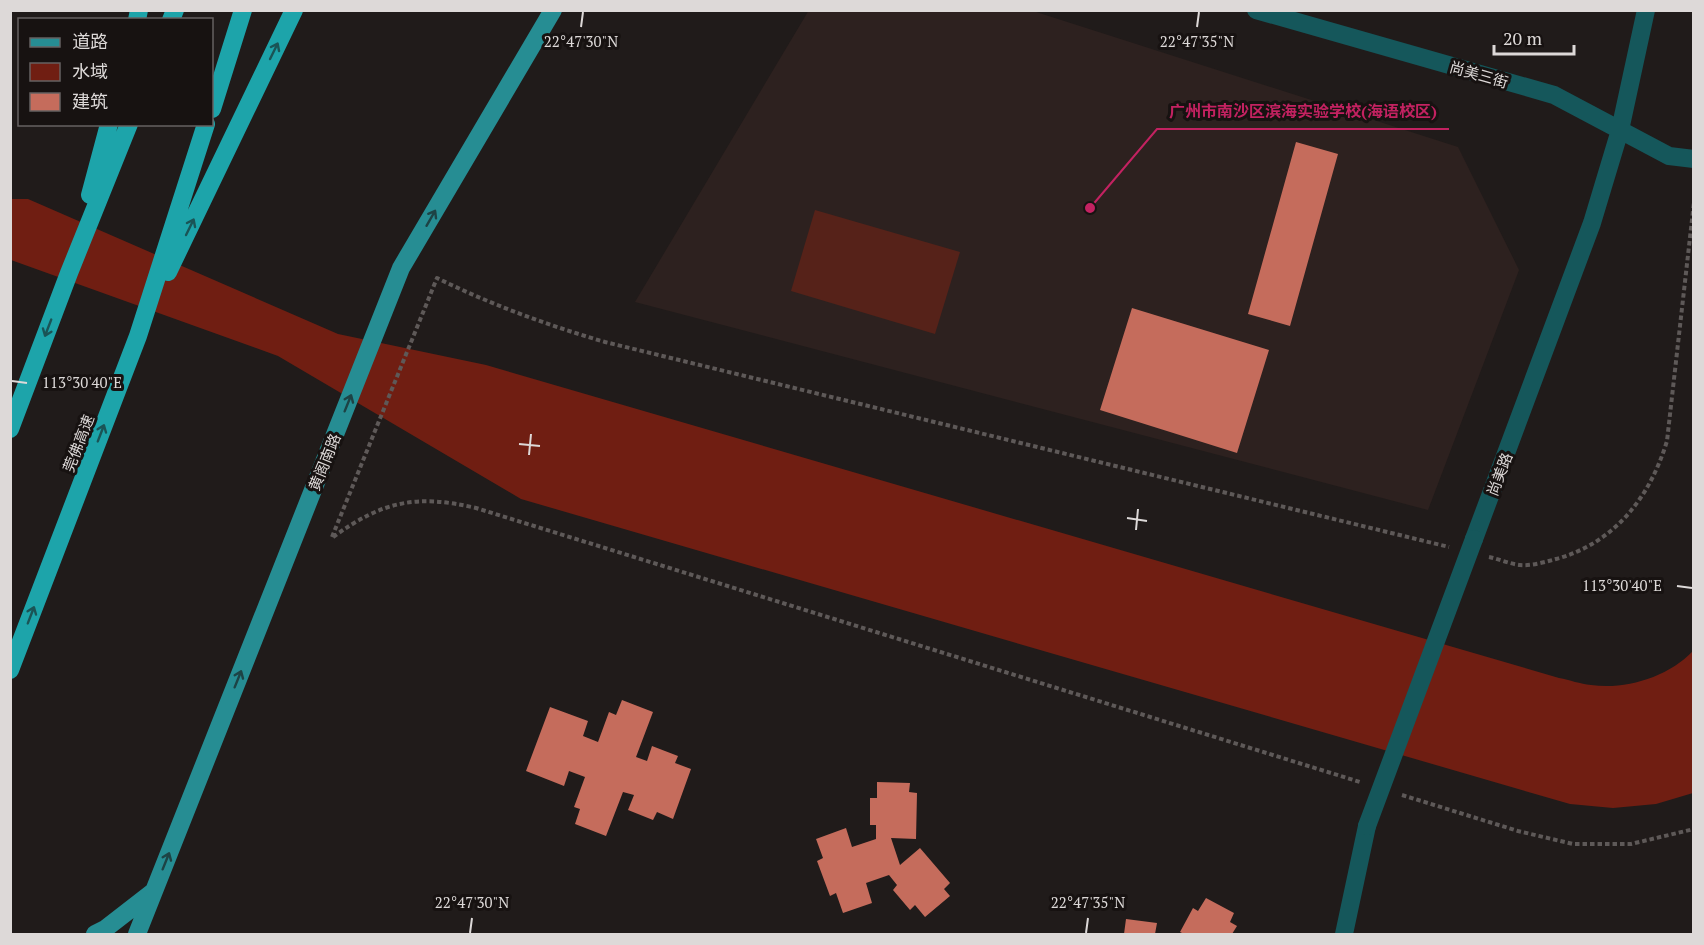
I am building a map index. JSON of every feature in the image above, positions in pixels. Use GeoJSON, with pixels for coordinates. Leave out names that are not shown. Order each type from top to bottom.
{"type":"FeatureCollection","features":[{"type":"Feature","properties":{"kind":"highway"},"geometry":{"type":"LineString","coordinates":[[213,106],[243,10]]}},
{"type":"Feature","properties":{"kind":"highway"},"geometry":{"type":"LineString","coordinates":[[138,336],[294,10]]}},
{"type":"Feature","properties":{"kind":"highway"},"geometry":{"type":"LineString","coordinates":[[69,273],[108,126]]}},
{"type":"Feature","properties":{"kind":"highway"},"geometry":{"type":"LineString","coordinates":[[10,429],[128,126]]}},
{"type":"Feature","properties":{"kind":"highway","name":"莞佛高速"},"geometry":{"type":"LineString","coordinates":[[10,670],[138,336],[205,126]]}},
{"type":"Feature","properties":{"kind":"main road","name":"黄阁南路"},"geometry":{"type":"LineString","coordinates":[[137,934],[401,268],[553,10]]}},
{"type":"Feature","properties":{"kind":"main road"},"geometry":{"type":"LineString","coordinates":[[95,934],[105,929],[154,891]]}},
{"type":"Feature","properties":{"kind":"street","name":"尚美三街"},"geometry":{"type":"LineString","coordinates":[[1256,10],[1554,95],[1669,156],[1694,159]]}},
{"type":"Feature","properties":{"kind":"street","name":"尚美路"},"geometry":{"type":"LineString","coordinates":[[1344,934],[1367,826],[1581,254],[1606,180],[1620,130],[1646,10]]}},
{"type":"Feature","properties":{"kind":"path"},"geometry":{"type":"LineString","coordinates":[[1485,556],[1520,565],[1543,562],[1586,547],[1606,535],[1623,520],[1651,484],[1667,441],[1694,202]]}},
{"type":"Feature","properties":{"kind":"path"},"geometry":{"type":"LineString","coordinates":[[1369,784],[476,508],[446,501],[416,501],[385,506],[357,519],[332,537],[437,278],[524,317],[605,342],[1450,548]]}},
{"type":"Feature","properties":{"kind":"path"},"geometry":{"type":"LineString","coordinates":[[1392,792],[1518,831],[1573,844],[1631,844],[1694,829]]}},
{"type":"Feature","properties":{"kind":"shaded area"},"geometry":{"type":"Polygon","coordinates":[[[809,10],[1033,11],[1458,147],[1519,270],[1428,510],[635,302],[809,10]]]}},
{"type":"Feature","properties":{"kind":"shaded area"},"geometry":{"type":"Polygon","coordinates":[[[815,210],[960,252],[935,334],[791,291],[815,210]]]}},
{"type":"Feature","properties":{"kind":"water"},"geometry":{"type":"Polygon","coordinates":[[[10,199],[28,199],[338,334],[486,365],[1559,678],[1604,686],[1632,683],[1659,675],[1693,651],[1693,793],[1656,804],[1613,808],[1570,804],[521,499],[278,356],[11,260],[10,199]]]}},
{"type":"Feature","properties":{"kind":"building"},"geometry":{"type":"Polygon","coordinates":[[[1296,142],[1338,154],[1290,326],[1248,314],[1296,142]]]}},
{"type":"Feature","properties":{"kind":"building"},"geometry":{"type":"Polygon","coordinates":[[[1132,308],[1269,350],[1237,453],[1100,410],[1132,308]]]}},
{"type":"Feature","properties":{"kind":"building"},"geometry":{"type":"Polygon","coordinates":[[[622,700],[653,712],[636,757],[647,761],[652,746],[678,756],[675,763],[691,769],[673,819],[657,812],[653,820],[628,810],[634,795],[623,792],[606,836],[575,824],[580,809],[574,807],[585,777],[569,771],[564,786],[526,771],[550,707],[588,721],[583,736],[598,742],[609,712],[616,715],[622,700]]]}},
{"type":"Feature","properties":{"kind":"building"},"geometry":{"type":"Polygon","coordinates":[[[877,782],[910,783],[909,792],[917,793],[916,839],[891,838],[900,865],[920,848],[950,883],[944,889],[950,896],[925,917],[915,905],[910,910],[893,890],[897,885],[889,875],[866,883],[872,903],[843,913],[836,893],[830,896],[817,861],[823,858],[816,839],[846,828],[852,847],[876,839],[876,825],[870,825],[870,798],[877,798],[877,782]]]}},
{"type":"Feature","properties":{"kind":"building"},"geometry":{"type":"Polygon","coordinates":[[[1206,898],[1234,913],[1230,922],[1237,926],[1232,934],[1184,934],[1180,932],[1193,908],[1198,911],[1206,898]]]}},
{"type":"Feature","properties":{"kind":"building"},"geometry":{"type":"Polygon","coordinates":[[[1126,919],[1157,923],[1155,934],[1124,934],[1126,919]]]}},
{"type":"Feature","properties":{"kind":"place","name":"广州市南沙区滨海实验学校(海语校区)"},"geometry":{"type":"Point","coordinates":[1090,208]}}]}
